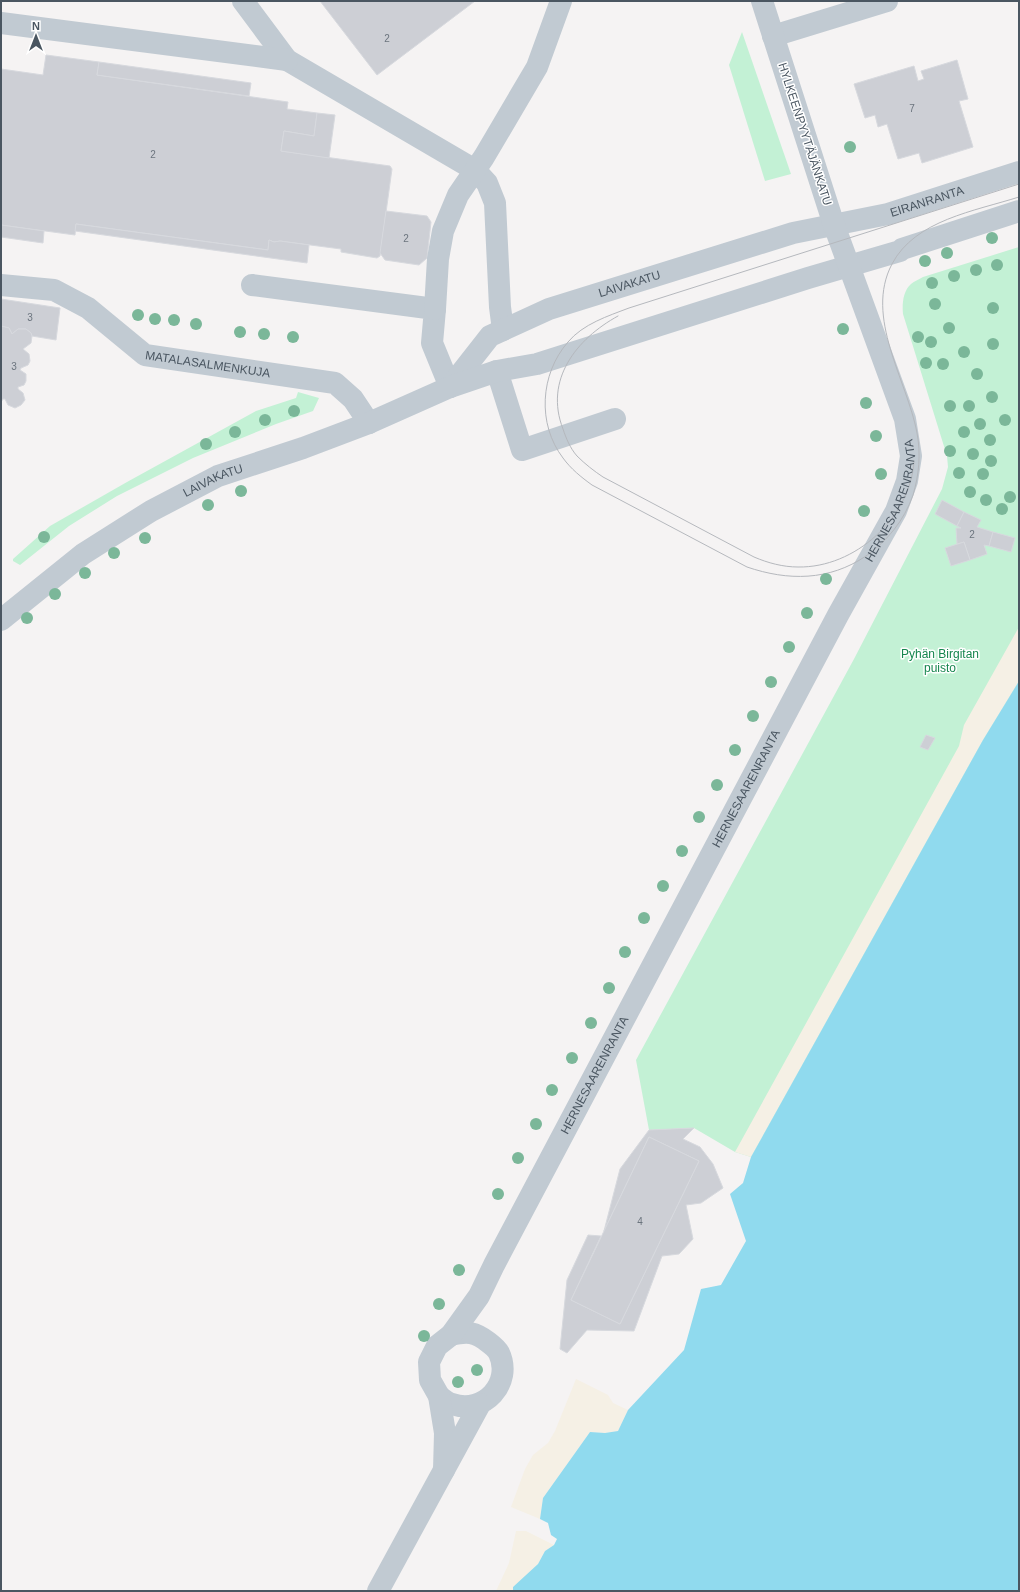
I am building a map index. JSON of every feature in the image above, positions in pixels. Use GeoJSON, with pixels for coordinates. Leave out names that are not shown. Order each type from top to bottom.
{"type":"FeatureCollection","features":[{"type":"Feature","properties":{"kind":"street"},"geometry":{"type":"LineString","coordinates":[[243,1],[287,60],[475,170],[487,183],[495,203],[500,307],[503,330]]}},
{"type":"Feature","properties":{"kind":"street"},"geometry":{"type":"LineString","coordinates":[[450,387],[432,342],[438,259],[443,231],[458,195],[475,170],[537,67],[561,1]]}},
{"type":"Feature","properties":{"kind":"street","name":"HYLKEENPYYTÄJÄNKATU"},"geometry":{"type":"LineString","coordinates":[[762,1],[834,225],[849,266]]}},
{"type":"Feature","properties":{"kind":"street"},"geometry":{"type":"LineString","coordinates":[[773,36],[887,1]]}},
{"type":"Feature","properties":{"kind":"street"},"geometry":{"type":"LineString","coordinates":[[1,23],[287,60]]}},
{"type":"Feature","properties":{"kind":"street","name":"EIRANRANTA"},"geometry":{"type":"LineString","coordinates":[[834,225],[888,214],[1019,172]]}},
{"type":"Feature","properties":{"kind":"street"},"geometry":{"type":"LineString","coordinates":[[849,266],[900,251],[902,249],[1019,211]]}},
{"type":"Feature","properties":{"kind":"street","name":"LAIVAKATU"},"geometry":{"type":"LineString","coordinates":[[450,387],[490,336],[548,309],[792,233],[834,225]]}},
{"type":"Feature","properties":{"kind":"street","name":"LAIVAKATU"},"geometry":{"type":"LineString","coordinates":[[1,620],[83,554],[151,511],[218,476],[303,448],[369,423],[450,387],[497,371],[537,364],[849,266]]}},
{"type":"Feature","properties":{"kind":"street","name":"HERNESAARENRANTA"},"geometry":{"type":"LineString","coordinates":[[444,1470],[445,1433],[439,1396],[430,1380],[429,1362],[437,1346],[452,1335],[479,1296],[497,1258],[838,615],[896,510],[907,481],[911,456],[905,419],[849,266]]}},
{"type":"Feature","properties":{"kind":"street","name":"MATALASALMENKUJA"},"geometry":{"type":"LineString","coordinates":[[1,285],[54,290],[88,308],[145,355],[335,383],[353,398],[369,423]]}},
{"type":"Feature","properties":{"kind":"street"},"geometry":{"type":"LineString","coordinates":[[252,285],[435,309]]}},
{"type":"Feature","properties":{"kind":"street"},"geometry":{"type":"LineString","coordinates":[[497,371],[522,450],[615,419]]}},
{"type":"Feature","properties":{"kind":"street","name":"HERNESAARENRANTA"},"geometry":{"type":"LineString","coordinates":[[479,1296],[483,1325],[489,1343]]}},
{"type":"Feature","properties":{"kind":"street","name":"HERNESAARENRANTA"},"geometry":{"type":"LineString","coordinates":[[378,1591],[480,1404],[493,1395],[502,1382],[503,1367],[499,1352],[477,1334],[464,1332],[452,1335]]}},
{"type":"Feature","properties":{"kind":"street"},"geometry":{"type":"LineString","coordinates":[[439,1396],[452,1404],[466,1407],[480,1404]]}},
{"type":"Feature","properties":{"kind":"green space"},"geometry":{"type":"Polygon","coordinates":[[[742,32],[791,174],[765,181],[729,65],[742,32]]]}},
{"type":"Feature","properties":{"kind":"green space","name":"Pyhän Birgitan puisto"},"geometry":{"type":"Polygon","coordinates":[[[1019,247],[1019,681],[983,740],[751,1157],[735,1152],[694,1128],[649,1130],[636,1060],[854,659],[942,489],[948,467],[947,456],[903,314],[903,302],[906,290],[912,283],[923,277],[1019,247]]]}},
{"type":"Feature","properties":{"kind":"green space"},"geometry":{"type":"Polygon","coordinates":[[[298,392],[319,398],[313,411],[276,424],[193,458],[117,496],[69,526],[20,565],[13,561],[13,559],[50,526],[256,411],[296,398],[298,392]]]}},
{"type":"Feature","properties":{"kind":"sand"},"geometry":{"type":"Polygon","coordinates":[[[1019,627],[1019,681],[983,740],[751,1157],[735,1152],[959,746],[964,725],[1019,627]]]}},
{"type":"Feature","properties":{"kind":"sand"},"geometry":{"type":"Polygon","coordinates":[[[576,1379],[608,1395],[613,1403],[628,1410],[618,1431],[605,1433],[590,1432],[543,1498],[540,1519],[511,1507],[525,1469],[533,1455],[548,1443],[555,1431],[576,1379]]]}},
{"type":"Feature","properties":{"kind":"sand"},"geometry":{"type":"Polygon","coordinates":[[[516,1531],[526,1531],[554,1545],[545,1551],[532,1572],[513,1587],[513,1591],[496,1591],[509,1563],[516,1531]]]}},
{"type":"Feature","properties":{"kind":"water"},"geometry":{"type":"Polygon","coordinates":[[[1019,681],[1019,1591],[513,1591],[513,1587],[538,1564],[545,1551],[554,1545],[557,1539],[551,1535],[548,1523],[540,1519],[543,1498],[590,1432],[605,1433],[618,1431],[628,1410],[684,1350],[701,1289],[721,1285],[746,1241],[730,1194],[743,1183],[751,1157],[983,740],[1019,681]]]}},
{"type":"Feature","properties":{"kind":"building"},"geometry":{"type":"Polygon","coordinates":[[[320,1],[475,1],[377,75],[320,1]]]}},
{"type":"Feature","properties":{"kind":"building"},"geometry":{"type":"Polygon","coordinates":[[[46,55],[99,62],[97,75],[288,102],[287,109],[317,113],[314,136],[284,131],[281,151],[390,166],[392,169],[380,256],[377,258],[341,252],[341,249],[280,241],[274,242],[269,240],[268,250],[76,224],[75,235],[1,225],[1,69],[43,75],[46,55]]]}},
{"type":"Feature","properties":{"kind":"building"},"geometry":{"type":"Polygon","coordinates":[[[957,60],[968,99],[959,101],[973,147],[922,163],[919,153],[898,159],[887,124],[878,127],[875,115],[865,118],[854,84],[914,66],[918,81],[924,79],[921,71],[957,60]]]}},
{"type":"Feature","properties":{"kind":"building"},"geometry":{"type":"Polygon","coordinates":[[[99,62],[251,83],[249,96],[97,75],[99,62]]]}},
{"type":"Feature","properties":{"kind":"building"},"geometry":{"type":"Polygon","coordinates":[[[317,113],[335,115],[329,158],[281,151],[284,131],[314,136],[317,113]]]}},
{"type":"Feature","properties":{"kind":"building"},"geometry":{"type":"Polygon","coordinates":[[[386,211],[427,216],[431,222],[427,258],[419,265],[385,260],[380,253],[386,211]]]}},
{"type":"Feature","properties":{"kind":"building"},"geometry":{"type":"Polygon","coordinates":[[[76,224],[268,250],[269,240],[274,242],[280,241],[309,245],[307,263],[75,231],[76,224]]]}},
{"type":"Feature","properties":{"kind":"building"},"geometry":{"type":"Polygon","coordinates":[[[1,225],[44,231],[43,243],[1,237],[1,225]]]}},
{"type":"Feature","properties":{"kind":"building"},"geometry":{"type":"Polygon","coordinates":[[[1,299],[60,308],[56,340],[32,336],[26,329],[18,329],[12,334],[9,328],[1,326],[1,299]]]}},
{"type":"Feature","properties":{"kind":"building"},"geometry":{"type":"Polygon","coordinates":[[[1,326],[9,328],[12,334],[18,329],[26,329],[32,336],[31,343],[23,349],[29,354],[30,361],[28,365],[20,370],[26,374],[26,381],[24,385],[18,387],[18,389],[23,393],[25,400],[21,405],[15,408],[8,405],[5,399],[1,402],[1,326]]]}},
{"type":"Feature","properties":{"kind":"building"},"geometry":{"type":"Polygon","coordinates":[[[942,500],[964,512],[957,526],[935,514],[942,500]]]}},
{"type":"Feature","properties":{"kind":"building"},"geometry":{"type":"Polygon","coordinates":[[[964,512],[981,520],[977,527],[993,532],[989,546],[984,545],[987,554],[970,560],[964,542],[957,544],[956,528],[961,528],[957,526],[964,512]]]}},
{"type":"Feature","properties":{"kind":"building"},"geometry":{"type":"Polygon","coordinates":[[[993,532],[1015,538],[1011,552],[989,546],[993,532]]]}},
{"type":"Feature","properties":{"kind":"building"},"geometry":{"type":"Polygon","coordinates":[[[964,542],[970,560],[951,566],[945,548],[964,542]]]}},
{"type":"Feature","properties":{"kind":"building"},"geometry":{"type":"Polygon","coordinates":[[[926,735],[935,738],[928,750],[920,747],[926,735]]]}},
{"type":"Feature","properties":{"kind":"building"},"geometry":{"type":"Polygon","coordinates":[[[694,1128],[683,1139],[700,1147],[713,1164],[723,1188],[701,1203],[686,1205],[693,1239],[679,1254],[662,1256],[634,1331],[587,1330],[567,1353],[560,1349],[567,1280],[588,1235],[601,1236],[571,1300],[620,1324],[699,1161],[649,1137],[604,1231],[620,1169],[649,1130],[694,1128]]]}},
{"type":"Feature","properties":{"kind":"building"},"geometry":{"type":"Polygon","coordinates":[[[649,1137],[699,1161],[620,1324],[571,1300],[649,1137]]]}},
{"type":"Feature","properties":{"kind":"tram line"},"geometry":{"type":"LineString","coordinates":[[1019,184],[629,308],[588,325],[568,342],[559,355],[547,384],[545,399],[546,415],[549,430],[555,445],[569,466],[592,485],[747,567],[778,575],[808,576],[838,570],[852,564],[874,550],[894,530],[905,513],[913,495],[917,480],[919,457],[917,433],[912,413],[890,348],[885,327],[883,305],[885,284],[892,264],[902,249],[915,237],[931,227],[948,219],[1019,197]]}},
{"type":"Feature","properties":{"kind":"tram line"},"geometry":{"type":"LineString","coordinates":[[618,316],[589,336],[577,349],[561,378],[558,394],[558,411],[570,446],[580,459],[603,477],[754,557],[776,564],[798,567],[819,565],[840,559],[859,549],[876,536],[891,520],[902,502],[910,483],[914,462]]}}]}
